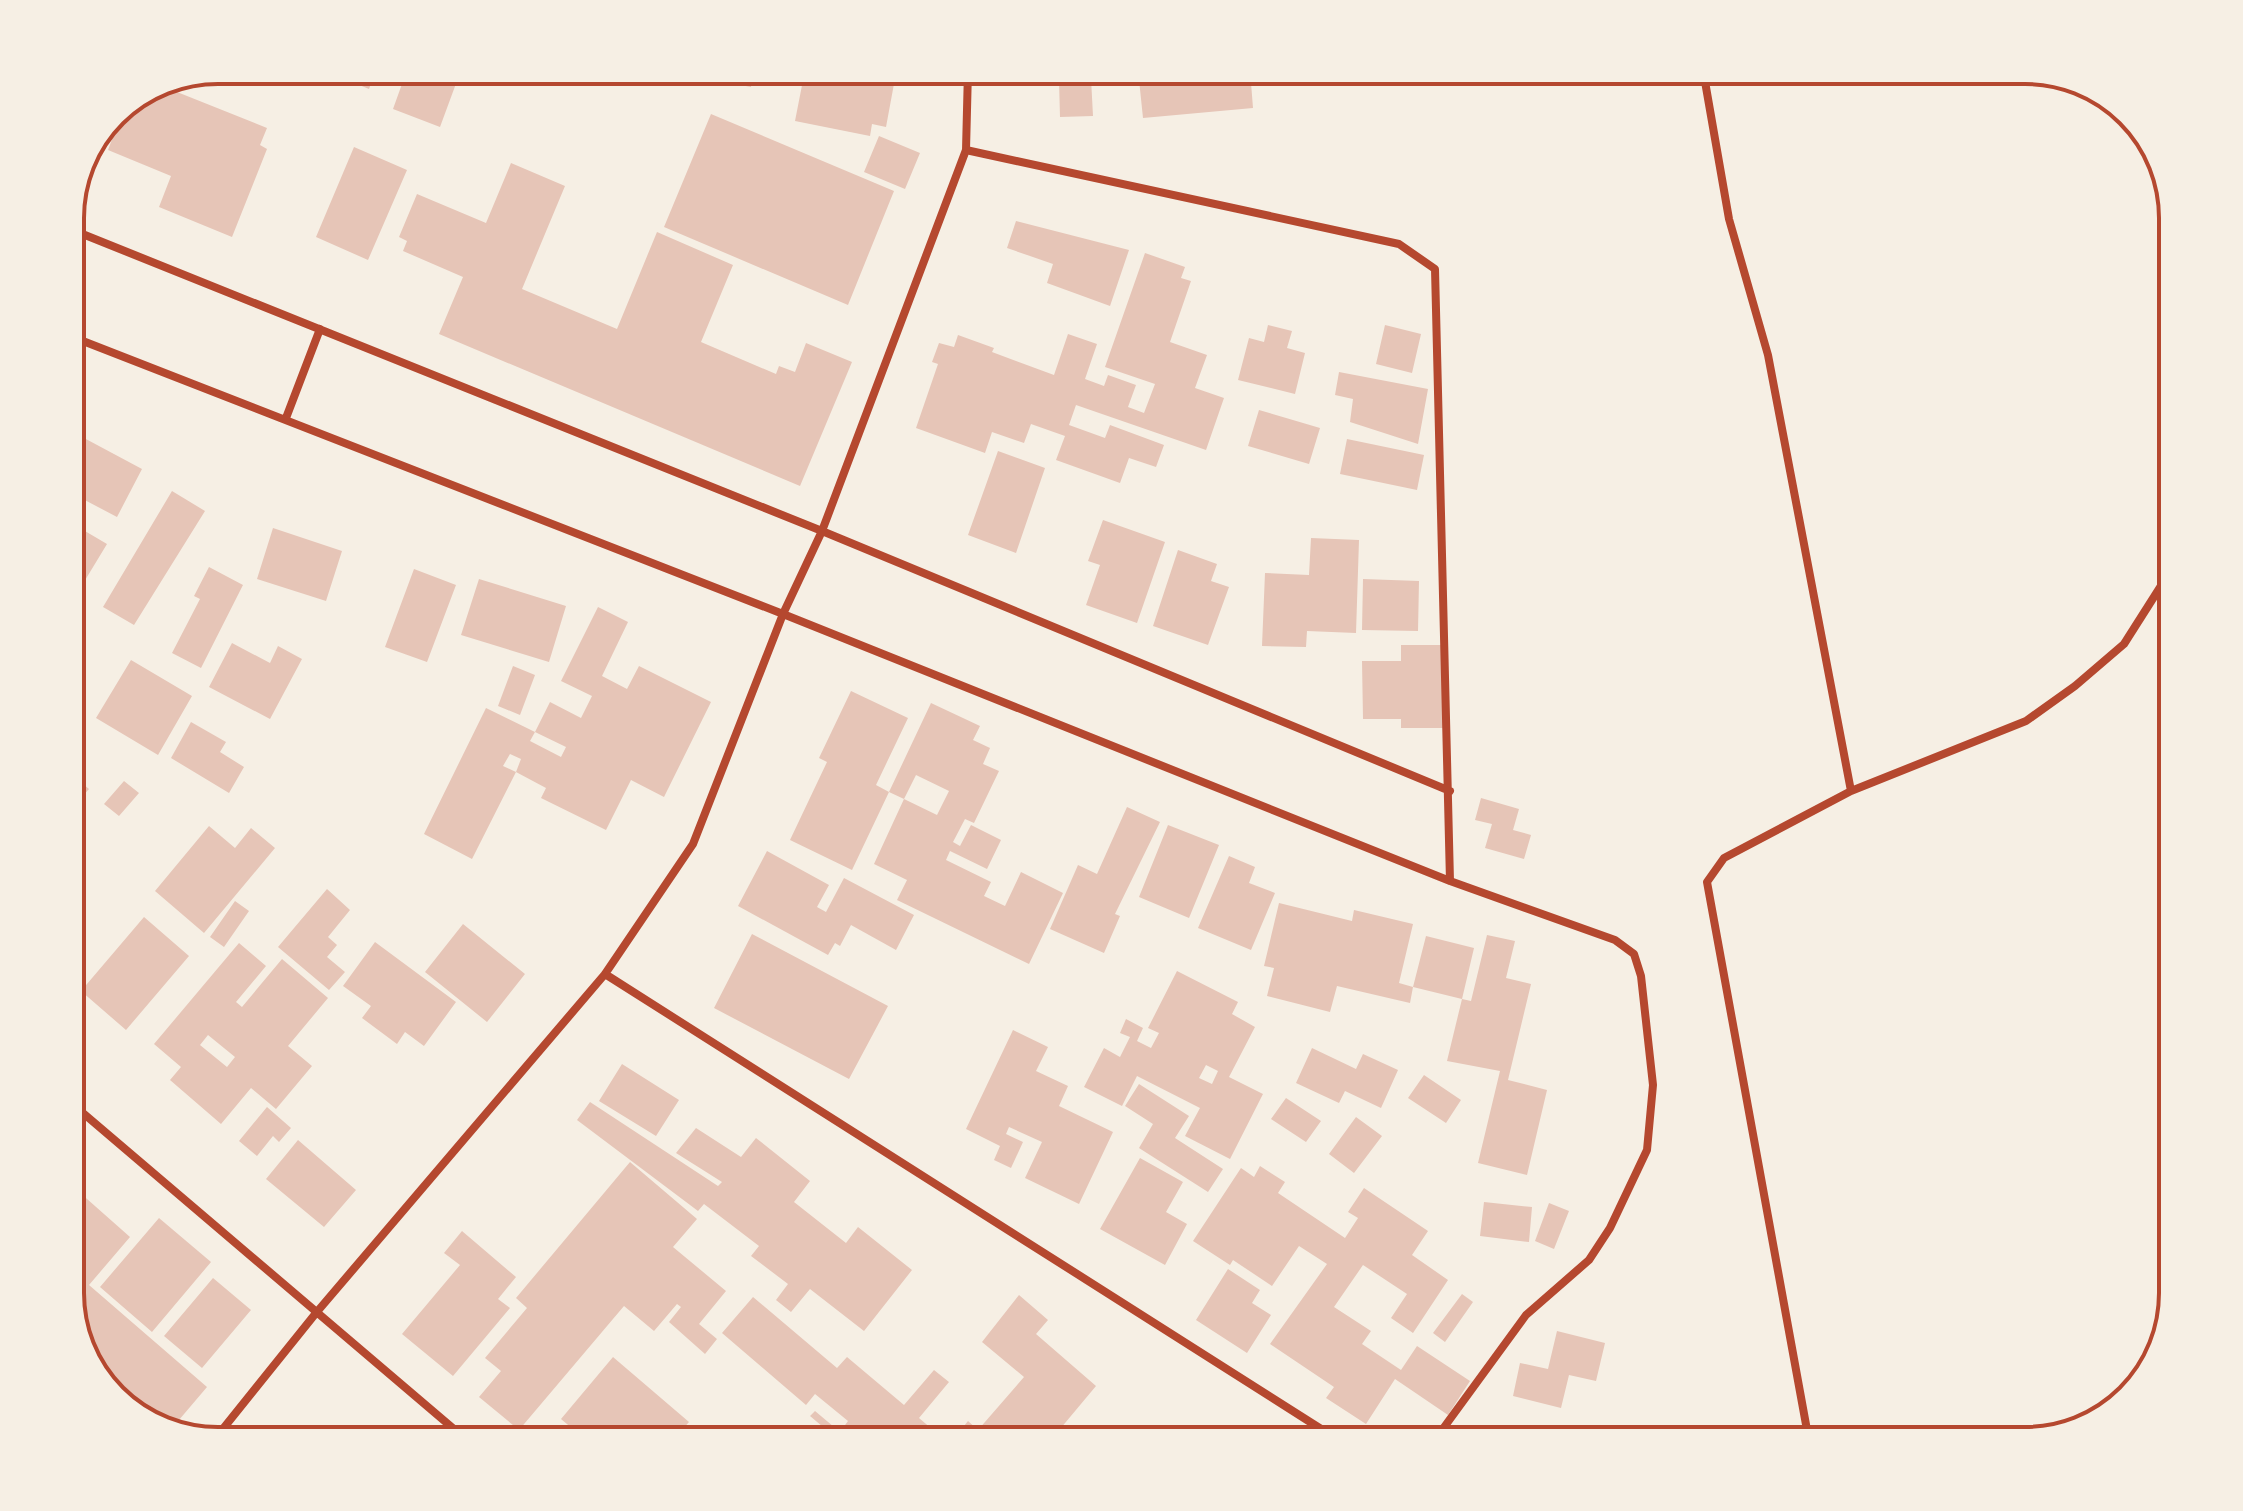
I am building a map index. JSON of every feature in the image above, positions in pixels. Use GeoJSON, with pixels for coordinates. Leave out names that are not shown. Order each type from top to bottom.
{"type":"FeatureCollection","features":[{"type":"Feature","properties":{"kind":"street"},"geometry":{"type":"LineString","coordinates":[[224,1427],[316,1313],[605,974],[693,844],[783,614],[822,531],[966,150],[968,84]]}},
{"type":"Feature","properties":{"kind":"street"},"geometry":{"type":"LineString","coordinates":[[1705,84],[1729,219],[1768,355],[1851,791]]}},
{"type":"Feature","properties":{"kind":"street"},"geometry":{"type":"LineString","coordinates":[[966,150],[1399,244],[1435,269],[1450,881]]}},
{"type":"Feature","properties":{"kind":"street"},"geometry":{"type":"LineString","coordinates":[[84,235],[822,531],[1450,791]]}},
{"type":"Feature","properties":{"kind":"street"},"geometry":{"type":"LineString","coordinates":[[286,418],[320,329]]}},
{"type":"Feature","properties":{"kind":"street"},"geometry":{"type":"LineString","coordinates":[[84,341],[783,614],[1450,881],[1615,940],[1634,954],[1641,976],[1653,1085],[1647,1150],[1610,1228],[1589,1260],[1526,1315],[1444,1427]]}},
{"type":"Feature","properties":{"kind":"street"},"geometry":{"type":"LineString","coordinates":[[1806,1427],[1707,882],[1724,858],[1851,791],[2026,721],[2063,695],[2124,644],[2159,589]]}},
{"type":"Feature","properties":{"kind":"street"},"geometry":{"type":"LineString","coordinates":[[605,974],[1318,1427]]}},
{"type":"Feature","properties":{"kind":"street"},"geometry":{"type":"LineString","coordinates":[[84,1114],[451,1427]]}},
{"type":"Feature","properties":{"kind":"building"},"geometry":{"type":"Polygon","coordinates":[[[402,84],[456,84],[440,127],[393,109],[402,84]]]}},
{"type":"Feature","properties":{"kind":"building"},"geometry":{"type":"Polygon","coordinates":[[[802,84],[894,84],[886,127],[872,124],[870,136],[795,121],[802,84]]]}},
{"type":"Feature","properties":{"kind":"building"},"geometry":{"type":"Polygon","coordinates":[[[1059,84],[1091,84],[1093,116],[1060,117],[1059,84]]]}},
{"type":"Feature","properties":{"kind":"building"},"geometry":{"type":"Polygon","coordinates":[[[1139,84],[1251,84],[1253,108],[1143,118],[1139,84]]]}},
{"type":"Feature","properties":{"kind":"building"},"geometry":{"type":"Polygon","coordinates":[[[176,92],[267,128],[260,145],[267,149],[232,237],[159,207],[171,176],[108,150],[123,123],[144,107],[176,92]]]}},
{"type":"Feature","properties":{"kind":"building"},"geometry":{"type":"Polygon","coordinates":[[[711,114],[894,191],[848,305],[664,227],[711,114]]]}},
{"type":"Feature","properties":{"kind":"building"},"geometry":{"type":"Polygon","coordinates":[[[879,136],[920,153],[905,189],[864,172],[879,136]]]}},
{"type":"Feature","properties":{"kind":"building"},"geometry":{"type":"Polygon","coordinates":[[[354,147],[407,170],[368,260],[316,237],[354,147]]]}},
{"type":"Feature","properties":{"kind":"building"},"geometry":{"type":"Polygon","coordinates":[[[511,163],[565,186],[522,289],[617,329],[657,232],[733,265],[701,342],[776,374],[779,366],[795,372],[806,343],[852,362],[800,486],[439,334],[463,277],[403,251],[407,241],[399,237],[417,194],[486,223],[511,163]]]}},
{"type":"Feature","properties":{"kind":"building"},"geometry":{"type":"Polygon","coordinates":[[[1016,221],[1129,250],[1110,306],[1047,283],[1053,264],[1007,248],[1016,221]]]}},
{"type":"Feature","properties":{"kind":"building"},"geometry":{"type":"Polygon","coordinates":[[[1145,253],[1185,267],[1181,278],[1191,281],[1170,342],[1207,355],[1195,388],[1224,398],[1206,450],[1076,405],[1069,425],[1105,438],[1110,425],[1164,445],[1156,467],[1129,458],[1120,483],[1056,460],[1065,436],[1031,424],[1024,443],[992,432],[985,453],[916,428],[938,364],[932,362],[939,343],[954,347],[958,335],[994,348],[992,352],[1054,375],[1068,334],[1097,344],[1085,379],[1104,386],[1108,375],[1136,385],[1128,407],[1144,413],[1155,384],[1105,367],[1145,253]]]}},
{"type":"Feature","properties":{"kind":"building"},"geometry":{"type":"Polygon","coordinates":[[[1268,325],[1292,331],[1287,348],[1305,353],[1295,394],[1238,380],[1249,338],[1264,342],[1268,325]]]}},
{"type":"Feature","properties":{"kind":"building"},"geometry":{"type":"Polygon","coordinates":[[[1385,325],[1421,334],[1412,373],[1376,364],[1385,325]]]}},
{"type":"Feature","properties":{"kind":"building"},"geometry":{"type":"Polygon","coordinates":[[[1339,372],[1428,389],[1418,444],[1350,422],[1353,399],[1335,395],[1339,372]]]}},
{"type":"Feature","properties":{"kind":"building"},"geometry":{"type":"Polygon","coordinates":[[[1259,410],[1320,428],[1309,464],[1248,446],[1259,410]]]}},
{"type":"Feature","properties":{"kind":"building"},"geometry":{"type":"Polygon","coordinates":[[[84,438],[142,469],[117,517],[84,500],[84,438]]]}},
{"type":"Feature","properties":{"kind":"building"},"geometry":{"type":"Polygon","coordinates":[[[1347,439],[1424,455],[1417,490],[1340,474],[1347,439]]]}},
{"type":"Feature","properties":{"kind":"building"},"geometry":{"type":"Polygon","coordinates":[[[998,451],[1045,468],[1016,553],[968,535],[998,451]]]}},
{"type":"Feature","properties":{"kind":"building"},"geometry":{"type":"Polygon","coordinates":[[[172,491],[205,511],[134,625],[103,607],[172,491]]]}},
{"type":"Feature","properties":{"kind":"building"},"geometry":{"type":"Polygon","coordinates":[[[1103,520],[1165,542],[1137,623],[1086,605],[1100,565],[1088,561],[1103,520]]]}},
{"type":"Feature","properties":{"kind":"building"},"geometry":{"type":"Polygon","coordinates":[[[273,528],[342,551],[326,601],[257,579],[273,528]]]}},
{"type":"Feature","properties":{"kind":"building"},"geometry":{"type":"Polygon","coordinates":[[[84,530],[107,544],[84,582],[84,530]]]}},
{"type":"Feature","properties":{"kind":"building"},"geometry":{"type":"Polygon","coordinates":[[[1311,538],[1359,540],[1356,633],[1307,631],[1306,647],[1262,646],[1265,573],[1309,575],[1311,538]]]}},
{"type":"Feature","properties":{"kind":"building"},"geometry":{"type":"Polygon","coordinates":[[[1178,550],[1217,564],[1211,581],[1229,587],[1208,645],[1153,626],[1178,550]]]}},
{"type":"Feature","properties":{"kind":"building"},"geometry":{"type":"Polygon","coordinates":[[[209,567],[243,585],[201,668],[172,653],[200,599],[194,596],[209,567]]]}},
{"type":"Feature","properties":{"kind":"building"},"geometry":{"type":"Polygon","coordinates":[[[414,569],[456,585],[427,662],[385,647],[414,569]]]}},
{"type":"Feature","properties":{"kind":"building"},"geometry":{"type":"Polygon","coordinates":[[[479,579],[566,606],[549,662],[461,635],[479,579]]]}},
{"type":"Feature","properties":{"kind":"building"},"geometry":{"type":"Polygon","coordinates":[[[1363,579],[1419,581],[1418,631],[1362,630],[1363,579]]]}},
{"type":"Feature","properties":{"kind":"building"},"geometry":{"type":"Polygon","coordinates":[[[598,607],[628,622],[602,676],[627,689],[639,666],[711,702],[664,797],[631,780],[606,830],[541,798],[546,788],[516,772],[472,859],[424,834],[486,708],[535,732],[550,702],[581,718],[592,696],[561,681],[598,607]],[[535,732],[530,741],[561,757],[566,747],[535,732]],[[510,754],[503,766],[516,772],[521,759],[510,754]]]}},
{"type":"Feature","properties":{"kind":"building"},"geometry":{"type":"Polygon","coordinates":[[[232,643],[270,663],[278,646],[302,659],[270,719],[209,687],[232,643]]]}},
{"type":"Feature","properties":{"kind":"building"},"geometry":{"type":"Polygon","coordinates":[[[1401,645],[1445,645],[1446,728],[1401,728],[1401,719],[1363,719],[1362,661],[1401,661],[1401,645]]]}},
{"type":"Feature","properties":{"kind":"building"},"geometry":{"type":"Polygon","coordinates":[[[131,660],[192,696],[158,755],[96,718],[131,660]]]}},
{"type":"Feature","properties":{"kind":"building"},"geometry":{"type":"Polygon","coordinates":[[[513,666],[535,675],[520,715],[498,706],[513,666]]]}},
{"type":"Feature","properties":{"kind":"building"},"geometry":{"type":"Polygon","coordinates":[[[851,691],[908,718],[876,785],[889,792],[852,870],[790,840],[827,762],[819,758],[851,691]]]}},
{"type":"Feature","properties":{"kind":"building"},"geometry":{"type":"Polygon","coordinates":[[[931,703],[980,726],[973,740],[990,748],[983,764],[999,771],[974,823],[965,819],[953,842],[960,846],[971,825],[1001,840],[987,869],[950,851],[946,860],[991,882],[984,896],[1005,906],[1021,872],[1063,893],[1029,964],[897,900],[907,880],[874,864],[904,799],[889,792],[931,703]],[[916,775],[904,799],[937,815],[949,791],[916,775]]]}},
{"type":"Feature","properties":{"kind":"building"},"geometry":{"type":"Polygon","coordinates":[[[191,722],[226,742],[220,752],[244,767],[229,793],[171,758],[191,722]]]}},
{"type":"Feature","properties":{"kind":"building"},"geometry":{"type":"Polygon","coordinates":[[[124,781],[139,793],[119,816],[104,804],[124,781]]]}},
{"type":"Feature","properties":{"kind":"building"},"geometry":{"type":"Polygon","coordinates":[[[1481,798],[1519,809],[1513,830],[1531,835],[1524,859],[1485,848],[1492,824],[1475,820],[1481,798]]]}},
{"type":"Feature","properties":{"kind":"building"},"geometry":{"type":"Polygon","coordinates":[[[1127,807],[1160,822],[1115,914],[1120,916],[1104,953],[1050,929],[1078,865],[1097,874],[1127,807]]]}},
{"type":"Feature","properties":{"kind":"building"},"geometry":{"type":"Polygon","coordinates":[[[1168,825],[1219,845],[1189,918],[1139,897],[1168,825]]]}},
{"type":"Feature","properties":{"kind":"building"},"geometry":{"type":"Polygon","coordinates":[[[209,826],[235,848],[251,828],[275,848],[204,933],[155,891],[209,826]]]}},
{"type":"Feature","properties":{"kind":"building"},"geometry":{"type":"Polygon","coordinates":[[[767,851],[829,885],[817,907],[826,912],[844,878],[914,915],[896,950],[851,925],[840,946],[835,943],[828,955],[738,906],[767,851]]]}},
{"type":"Feature","properties":{"kind":"building"},"geometry":{"type":"Polygon","coordinates":[[[1229,856],[1255,867],[1249,883],[1275,893],[1251,950],[1198,928],[1229,856]]]}},
{"type":"Feature","properties":{"kind":"building"},"geometry":{"type":"Polygon","coordinates":[[[327,889],[350,910],[328,937],[337,945],[327,957],[345,972],[329,990],[278,947],[327,889]]]}},
{"type":"Feature","properties":{"kind":"building"},"geometry":{"type":"Polygon","coordinates":[[[235,901],[249,911],[224,947],[210,937],[235,901]]]}},
{"type":"Feature","properties":{"kind":"building"},"geometry":{"type":"Polygon","coordinates":[[[1279,903],[1352,921],[1354,910],[1413,924],[1399,983],[1413,987],[1410,1003],[1337,986],[1330,1012],[1267,996],[1274,968],[1264,966],[1279,903]]]}},
{"type":"Feature","properties":{"kind":"building"},"geometry":{"type":"Polygon","coordinates":[[[144,917],[189,956],[126,1030],[84,994],[84,987],[144,917]]]}},
{"type":"Feature","properties":{"kind":"building"},"geometry":{"type":"Polygon","coordinates":[[[463,924],[525,974],[487,1022],[425,972],[463,924]]]}},
{"type":"Feature","properties":{"kind":"building"},"geometry":{"type":"Polygon","coordinates":[[[752,934],[888,1006],[849,1079],[714,1008],[752,934]]]}},
{"type":"Feature","properties":{"kind":"building"},"geometry":{"type":"Polygon","coordinates":[[[1487,935],[1515,941],[1506,978],[1531,984],[1508,1080],[1547,1090],[1527,1175],[1478,1163],[1500,1071],[1447,1061],[1462,999],[1471,1001],[1487,935]]]}},
{"type":"Feature","properties":{"kind":"building"},"geometry":{"type":"Polygon","coordinates":[[[1426,936],[1474,948],[1462,999],[1413,987],[1426,936]]]}},
{"type":"Feature","properties":{"kind":"building"},"geometry":{"type":"Polygon","coordinates":[[[375,942],[456,1002],[424,1046],[405,1032],[397,1044],[362,1018],[371,1006],[343,986],[375,942]]]}},
{"type":"Feature","properties":{"kind":"building"},"geometry":{"type":"Polygon","coordinates":[[[239,943],[266,966],[236,1002],[242,1007],[282,959],[328,998],[288,1046],[312,1066],[276,1109],[251,1088],[221,1124],[170,1080],[181,1067],[154,1044],[239,943]],[[208,1035],[200,1045],[227,1067],[235,1057],[208,1035]]]}},
{"type":"Feature","properties":{"kind":"building"},"geometry":{"type":"Polygon","coordinates":[[[1177,971],[1238,1002],[1232,1014],[1255,1027],[1229,1077],[1263,1094],[1230,1159],[1185,1136],[1200,1108],[1137,1076],[1122,1106],[1084,1087],[1104,1048],[1120,1057],[1130,1037],[1120,1033],[1126,1019],[1143,1028],[1137,1041],[1151,1048],[1159,1033],[1148,1028],[1177,971]],[[1206,1065],[1199,1078],[1212,1084],[1218,1071],[1206,1065]]]}},
{"type":"Feature","properties":{"kind":"building"},"geometry":{"type":"Polygon","coordinates":[[[1013,1030],[1048,1047],[1036,1071],[1068,1086],[1059,1106],[1113,1132],[1079,1204],[1025,1178],[1042,1142],[1009,1127],[1006,1134],[1023,1142],[1011,1168],[994,1160],[1000,1146],[966,1129],[1013,1030]]]}},
{"type":"Feature","properties":{"kind":"building"},"geometry":{"type":"Polygon","coordinates":[[[1312,1048],[1356,1069],[1363,1054],[1398,1070],[1381,1108],[1345,1091],[1339,1103],[1296,1083],[1312,1048]]]}},
{"type":"Feature","properties":{"kind":"building"},"geometry":{"type":"Polygon","coordinates":[[[622,1064],[679,1100],[656,1136],[599,1101],[622,1064]]]}},
{"type":"Feature","properties":{"kind":"building"},"geometry":{"type":"Polygon","coordinates":[[[1424,1075],[1461,1100],[1446,1123],[1408,1098],[1424,1075]]]}},
{"type":"Feature","properties":{"kind":"building"},"geometry":{"type":"Polygon","coordinates":[[[1139,1084],[1189,1116],[1175,1138],[1223,1169],[1208,1192],[1139,1148],[1153,1124],[1125,1106],[1139,1084]]]}},
{"type":"Feature","properties":{"kind":"building"},"geometry":{"type":"Polygon","coordinates":[[[1286,1098],[1321,1121],[1306,1142],[1271,1119],[1286,1098]]]}},
{"type":"Feature","properties":{"kind":"building"},"geometry":{"type":"Polygon","coordinates":[[[590,1102],[718,1186],[722,1182],[676,1153],[696,1128],[741,1157],[756,1138],[810,1181],[794,1202],[846,1243],[858,1227],[912,1270],[864,1331],[810,1289],[791,1312],[776,1300],[788,1284],[751,1256],[759,1246],[704,1204],[698,1211],[577,1120],[590,1102]]]}},
{"type":"Feature","properties":{"kind":"building"},"geometry":{"type":"Polygon","coordinates":[[[267,1107],[291,1128],[279,1142],[273,1136],[257,1156],[239,1141],[267,1107]]]}},
{"type":"Feature","properties":{"kind":"building"},"geometry":{"type":"Polygon","coordinates":[[[1356,1117],[1382,1136],[1354,1173],[1329,1154],[1356,1117]]]}},
{"type":"Feature","properties":{"kind":"building"},"geometry":{"type":"Polygon","coordinates":[[[298,1140],[356,1190],[324,1227],[266,1179],[298,1140]]]}},
{"type":"Feature","properties":{"kind":"building"},"geometry":{"type":"Polygon","coordinates":[[[1140,1158],[1183,1182],[1166,1212],[1187,1224],[1165,1265],[1100,1229],[1140,1158]]]}},
{"type":"Feature","properties":{"kind":"building"},"geometry":{"type":"Polygon","coordinates":[[[630,1162],[697,1219],[673,1247],[726,1291],[699,1324],[717,1339],[705,1354],[669,1322],[681,1307],[677,1304],[654,1331],[624,1306],[522,1427],[515,1427],[479,1397],[501,1371],[485,1358],[527,1308],[516,1298],[630,1162]]]}},
{"type":"Feature","properties":{"kind":"building"},"geometry":{"type":"Polygon","coordinates":[[[1260,1166],[1285,1182],[1278,1193],[1345,1238],[1358,1218],[1348,1212],[1364,1188],[1428,1231],[1412,1255],[1448,1280],[1413,1333],[1391,1318],[1407,1294],[1363,1265],[1334,1307],[1371,1331],[1362,1344],[1401,1370],[1417,1346],[1470,1381],[1448,1415],[1395,1379],[1366,1424],[1326,1398],[1334,1387],[1270,1344],[1327,1264],[1299,1246],[1272,1286],[1233,1260],[1230,1265],[1193,1241],[1241,1168],[1254,1177],[1260,1166]]]}},
{"type":"Feature","properties":{"kind":"building"},"geometry":{"type":"Polygon","coordinates":[[[84,1196],[130,1237],[89,1285],[207,1387],[178,1421],[175,1420],[130,1394],[102,1360],[91,1336],[84,1301],[84,1196]]]}},
{"type":"Feature","properties":{"kind":"building"},"geometry":{"type":"Polygon","coordinates":[[[1484,1202],[1532,1207],[1529,1242],[1480,1236],[1484,1202]]]}},
{"type":"Feature","properties":{"kind":"building"},"geometry":{"type":"Polygon","coordinates":[[[1549,1203],[1569,1211],[1554,1249],[1535,1241],[1549,1203]]]}},
{"type":"Feature","properties":{"kind":"building"},"geometry":{"type":"Polygon","coordinates":[[[159,1218],[211,1262],[152,1332],[100,1287],[159,1218]]]}},
{"type":"Feature","properties":{"kind":"building"},"geometry":{"type":"Polygon","coordinates":[[[462,1231],[516,1277],[498,1299],[510,1308],[453,1376],[402,1334],[460,1265],[444,1253],[462,1231]]]}},
{"type":"Feature","properties":{"kind":"building"},"geometry":{"type":"Polygon","coordinates":[[[1228,1269],[1260,1290],[1252,1303],[1271,1315],[1247,1353],[1196,1320],[1228,1269]]]}},
{"type":"Feature","properties":{"kind":"building"},"geometry":{"type":"Polygon","coordinates":[[[213,1278],[251,1310],[202,1368],[164,1336],[213,1278]]]}},
{"type":"Feature","properties":{"kind":"building"},"geometry":{"type":"Polygon","coordinates":[[[1462,1294],[1473,1302],[1445,1342],[1433,1333],[1462,1294]]]}},
{"type":"Feature","properties":{"kind":"building"},"geometry":{"type":"Polygon","coordinates":[[[1019,1295],[1048,1320],[1036,1334],[1096,1386],[1062,1427],[981,1427],[1024,1377],[982,1342],[1019,1295]]]}},
{"type":"Feature","properties":{"kind":"building"},"geometry":{"type":"Polygon","coordinates":[[[753,1297],[837,1368],[847,1357],[904,1405],[934,1370],[949,1382],[919,1418],[930,1427],[844,1427],[848,1421],[815,1394],[806,1405],[722,1333],[753,1297]]]}},
{"type":"Feature","properties":{"kind":"building"},"geometry":{"type":"Polygon","coordinates":[[[1557,1331],[1605,1343],[1596,1381],[1569,1375],[1561,1408],[1513,1396],[1520,1363],[1548,1369],[1557,1331]]]}},
{"type":"Feature","properties":{"kind":"building"},"geometry":{"type":"Polygon","coordinates":[[[613,1357],[689,1422],[685,1427],[570,1427],[561,1419],[613,1357]]]}},
{"type":"Feature","properties":{"kind":"building"},"geometry":{"type":"Polygon","coordinates":[[[815,1411],[834,1427],[823,1427],[810,1416],[815,1411]]]}}]}
